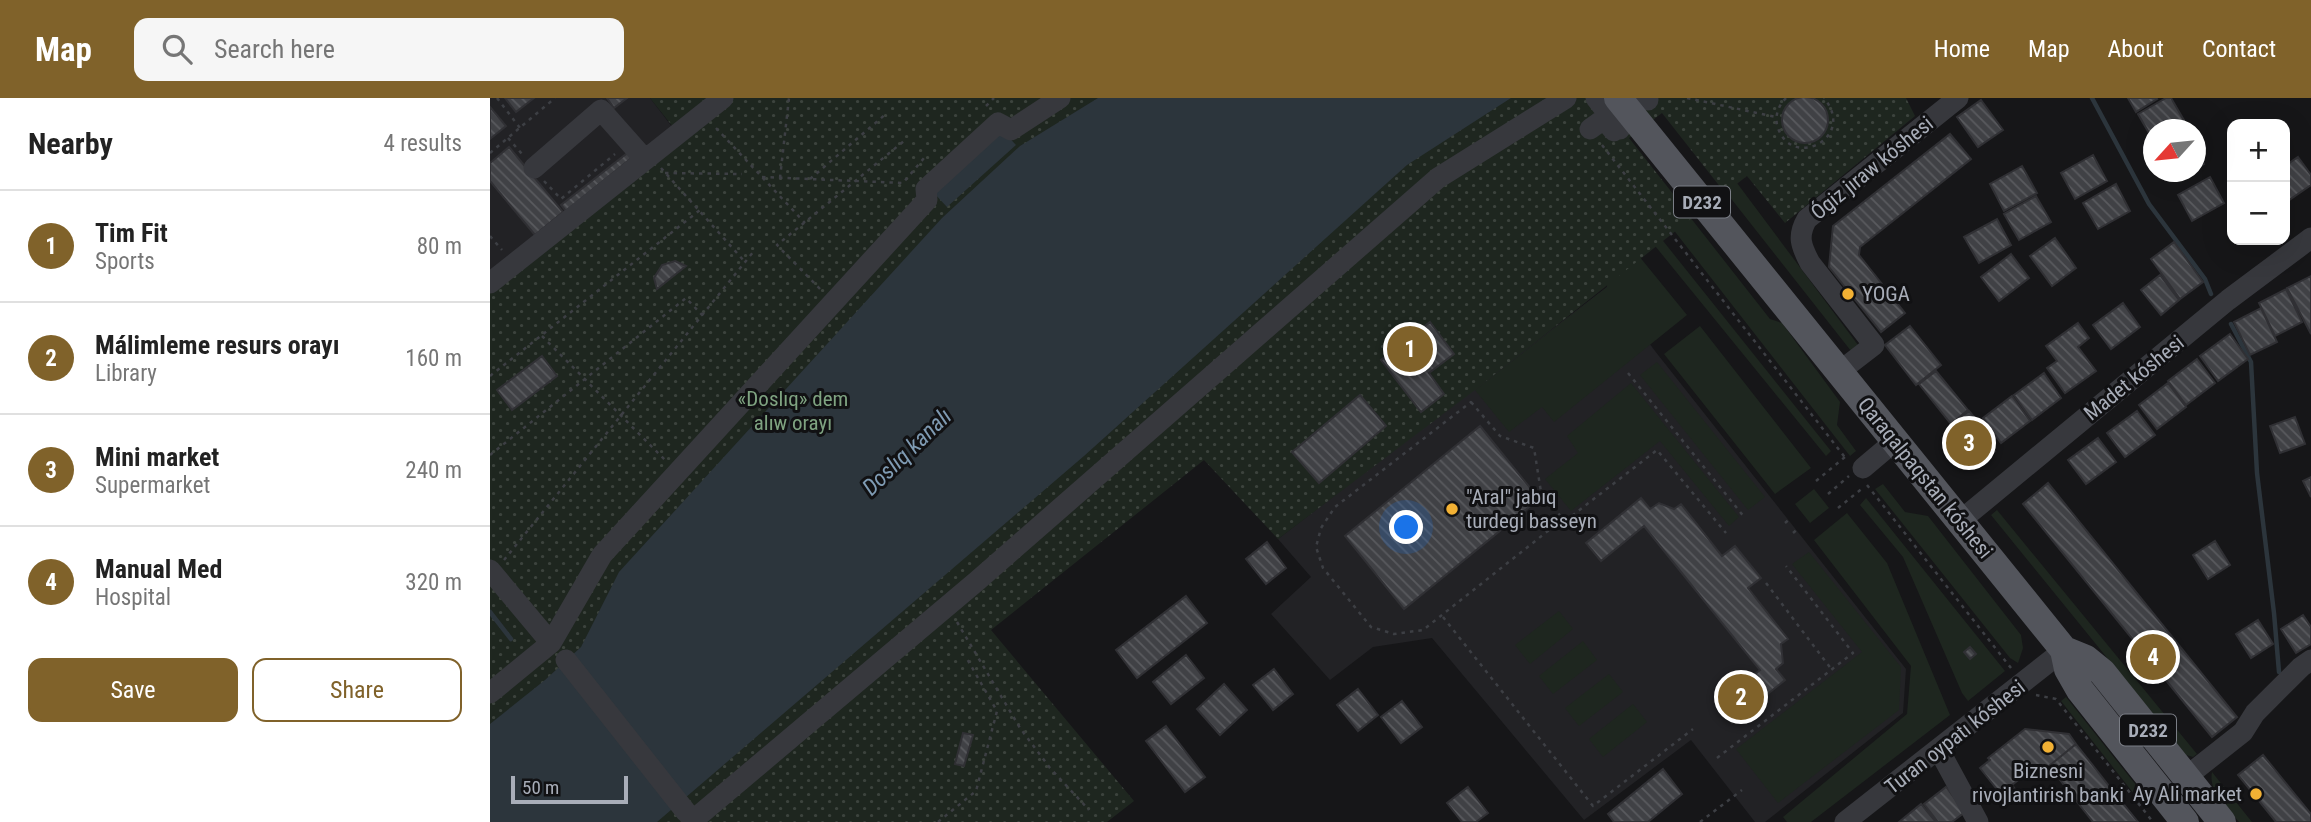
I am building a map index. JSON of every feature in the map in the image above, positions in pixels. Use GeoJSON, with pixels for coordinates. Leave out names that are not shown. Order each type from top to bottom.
{"type":"FeatureCollection","features":[{"type":"Feature","properties":{"kind":"main road","name":"Qaraqalpaqstan kóshesi"},"geometry":{"type":"LineString","coordinates":[[1618,98],[2064,650],[2068,669],[2080,690],[2185,822]]}},
{"type":"Feature","properties":{"kind":"main road","name":"Qaraqalpaqstan kóshesi"},"geometry":{"type":"LineString","coordinates":[[2064,650],[2086,659],[2102,672],[2222,822]]}},
{"type":"Feature","properties":{"kind":"street"},"geometry":{"type":"LineString","coordinates":[[490,284],[723,98]]}},
{"type":"Feature","properties":{"kind":"street"},"geometry":{"type":"LineString","coordinates":[[490,694],[551,643],[601,555],[927,200],[926,189],[998,123],[1011,130],[1060,98]]}},
{"type":"Feature","properties":{"kind":"street"},"geometry":{"type":"LineString","coordinates":[[566,660],[688,817],[947,606],[1438,178],[1566,98]]}},
{"type":"Feature","properties":{"kind":"street"},"geometry":{"type":"LineString","coordinates":[[1590,129],[1604,119],[1617,130],[1596,98]]}},
{"type":"Feature","properties":{"kind":"street","name":"Ógiz jıraw kóshesi"},"geometry":{"type":"LineString","coordinates":[[1839,372],[1874,345],[1810,263],[1801,248],[1800,232],[1807,219],[1958,98]]}},
{"type":"Feature","properties":{"kind":"street"},"geometry":{"type":"LineString","coordinates":[[534,168],[595,104],[640,154],[649,157]]}},
{"type":"Feature","properties":{"kind":"street","name":"Madet kóshesi"},"geometry":{"type":"LineString","coordinates":[[1960,521],[2228,300],[2311,238]]}},
{"type":"Feature","properties":{"kind":"street"},"geometry":{"type":"LineString","coordinates":[[1857,470],[1895,442]]}},
{"type":"Feature","properties":{"kind":"street"},"geometry":{"type":"LineString","coordinates":[[491,571],[551,643]]}},
{"type":"Feature","properties":{"kind":"street","name":"Turan oypatı kóshesi"},"geometry":{"type":"LineString","coordinates":[[1845,822],[2064,650]]}},
{"type":"Feature","properties":{"kind":"street"},"geometry":{"type":"LineString","coordinates":[[2186,777],[2243,732],[2255,713],[2311,660]]}},
{"type":"Feature","properties":{"kind":"street"},"geometry":{"type":"LineString","coordinates":[[1939,750],[1978,822]]}},
{"type":"Feature","properties":{"kind":"path"},"geometry":{"type":"LineString","coordinates":[[497,98],[520,128]]}},
{"type":"Feature","properties":{"kind":"path"},"geometry":{"type":"LineString","coordinates":[[490,153],[555,98]]}},
{"type":"Feature","properties":{"kind":"path"},"geometry":{"type":"LineString","coordinates":[[780,178],[789,98]]}},
{"type":"Feature","properties":{"kind":"path"},"geometry":{"type":"LineString","coordinates":[[986,106],[993,98]]}},
{"type":"Feature","properties":{"kind":"path"},"geometry":{"type":"LineString","coordinates":[[1687,98],[1776,117]]}},
{"type":"Feature","properties":{"kind":"path"},"geometry":{"type":"LineString","coordinates":[[1786,98],[1776,117],[1778,131],[1791,145],[1809,148],[1818,146],[1831,132],[1834,123],[1833,114],[1824,98]]}},
{"type":"Feature","properties":{"kind":"path"},"geometry":{"type":"LineString","coordinates":[[810,179],[887,113]]}},
{"type":"Feature","properties":{"kind":"path"},"geometry":{"type":"LineString","coordinates":[[703,114],[805,223]]}},
{"type":"Feature","properties":{"kind":"path"},"geometry":{"type":"LineString","coordinates":[[1590,129],[2011,668]]}},
{"type":"Feature","properties":{"kind":"path"},"geometry":{"type":"LineString","coordinates":[[508,138],[561,199],[629,142]]}},
{"type":"Feature","properties":{"kind":"path"},"geometry":{"type":"LineString","coordinates":[[832,302],[778,245],[904,141]]}},
{"type":"Feature","properties":{"kind":"path"},"geometry":{"type":"LineString","coordinates":[[649,157],[745,262]]}},
{"type":"Feature","properties":{"kind":"path"},"geometry":{"type":"LineString","coordinates":[[762,177],[903,183],[924,158]]}},
{"type":"Feature","properties":{"kind":"path"},"geometry":{"type":"LineString","coordinates":[[666,173],[742,174]]}},
{"type":"Feature","properties":{"kind":"path"},"geometry":{"type":"LineString","coordinates":[[490,376],[700,210]]}},
{"type":"Feature","properties":{"kind":"path"},"geometry":{"type":"LineString","coordinates":[[490,236],[502,250]]}},
{"type":"Feature","properties":{"kind":"path"},"geometry":{"type":"LineString","coordinates":[[491,571],[754,251]]}},
{"type":"Feature","properties":{"kind":"path"},"geometry":{"type":"LineString","coordinates":[[490,455],[686,298],[703,316]]}},
{"type":"Feature","properties":{"kind":"path"},"geometry":{"type":"LineString","coordinates":[[542,337],[678,473]]}},
{"type":"Feature","properties":{"kind":"path"},"geometry":{"type":"LineString","coordinates":[[1628,373],[1745,518]]}},
{"type":"Feature","properties":{"kind":"path"},"geometry":{"type":"LineString","coordinates":[[1563,519],[1541,492],[1534,448],[1500,436],[1471,402],[1335,507],[1321,528],[1316,547],[1323,568],[1371,627],[1394,634],[1423,630],[1563,519],[1573,515],[1657,450],[1726,533]]}},
{"type":"Feature","properties":{"kind":"path"},"geometry":{"type":"LineString","coordinates":[[1816,481],[1857,470]]}},
{"type":"Feature","properties":{"kind":"path"},"geometry":{"type":"LineString","coordinates":[[1828,494],[1857,470]]}},
{"type":"Feature","properties":{"kind":"path"},"geometry":{"type":"LineString","coordinates":[[1839,508],[1857,470]]}},
{"type":"Feature","properties":{"kind":"path"},"geometry":{"type":"LineString","coordinates":[[1785,523],[1791,518]]}},
{"type":"Feature","properties":{"kind":"path"},"geometry":{"type":"LineString","coordinates":[[1793,533],[1799,528]]}},
{"type":"Feature","properties":{"kind":"path"},"geometry":{"type":"LineString","coordinates":[[1717,758],[1853,653],[1786,566]]}},
{"type":"Feature","properties":{"kind":"path"},"geometry":{"type":"LineString","coordinates":[[1766,583],[1832,670]]}},
{"type":"Feature","properties":{"kind":"path"},"geometry":{"type":"LineString","coordinates":[[947,606],[1020,728],[1050,768],[1089,810]]}},
{"type":"Feature","properties":{"kind":"path"},"geometry":{"type":"LineString","coordinates":[[1442,616],[1593,806],[1693,729]]}},
{"type":"Feature","properties":{"kind":"path"},"geometry":{"type":"LineString","coordinates":[[938,822],[976,790],[996,711],[966,657]]}},
{"type":"Feature","properties":{"kind":"path"},"geometry":{"type":"LineString","coordinates":[[2033,695],[2056,699],[2153,822]]}},
{"type":"Feature","properties":{"kind":"path"},"geometry":{"type":"LineString","coordinates":[[1700,822],[1742,790]]}},
{"type":"Feature","properties":{"kind":"shaded area"},"geometry":{"type":"Polygon","coordinates":[[[490,98],[650,98],[673,128],[490,274],[490,98]]]}},
{"type":"Feature","properties":{"kind":"shaded area"},"geometry":{"type":"Polygon","coordinates":[[[1607,287],[1906,669],[1903,713],[1765,822],[1755,822],[1691,740],[1584,820],[1432,638],[1373,647],[1330,680],[1271,614],[1311,577],[1278,539],[1607,287]]]}},
{"type":"Feature","properties":{"kind":"green space","name":"«Doslıq» dem alıw orayı"},"geometry":{"type":"Polygon","coordinates":[[[650,98],[1906,98],[1915,116],[1785,223],[1747,176],[1725,193],[1662,113],[1629,138],[1692,218],[1475,390],[1278,539],[1204,460],[991,630],[1134,801],[1107,822],[490,822],[490,274],[673,127],[650,98]]]}},
{"type":"Feature","properties":{"kind":"green space"},"geometry":{"type":"Polygon","coordinates":[[[1678,104],[1858,345],[1851,351],[1666,116],[1678,104]]]}},
{"type":"Feature","properties":{"kind":"green space"},"geometry":{"type":"Polygon","coordinates":[[[1628,138],[1770,319],[1782,323],[1840,402],[1837,425],[1856,451],[1850,456],[1612,151],[1628,138]]]}},
{"type":"Feature","properties":{"kind":"green space"},"geometry":{"type":"Polygon","coordinates":[[[1632,202],[1831,451],[1826,456],[1625,209],[1632,202]]]}},
{"type":"Feature","properties":{"kind":"green space"},"geometry":{"type":"Polygon","coordinates":[[[1608,218],[1687,315],[1554,422],[1542,407],[1509,432],[1475,390],[1607,287],[1608,218]]]}},
{"type":"Feature","properties":{"kind":"green space"},"geometry":{"type":"Polygon","coordinates":[[[1700,326],[1811,468],[1775,494],[1664,354],[1700,326]]]}},
{"type":"Feature","properties":{"kind":"green space"},"geometry":{"type":"Polygon","coordinates":[[[1657,362],[1765,497],[1748,510],[1640,375],[1657,362]]]}},
{"type":"Feature","properties":{"kind":"green space"},"geometry":{"type":"Polygon","coordinates":[[[1631,383],[1739,517],[1729,526],[1660,441],[1571,511],[1545,479],[1578,453],[1567,436],[1631,383]]]}},
{"type":"Feature","properties":{"kind":"green space"},"geometry":{"type":"Polygon","coordinates":[[[1883,484],[1905,512],[1928,516],[2021,635],[2023,648],[2018,663],[2010,658],[1875,489],[1883,484]]]}},
{"type":"Feature","properties":{"kind":"green space"},"geometry":{"type":"Polygon","coordinates":[[[1814,489],[1829,508],[1810,523],[1795,504],[1814,489]]]}},
{"type":"Feature","properties":{"kind":"green space"},"geometry":{"type":"Polygon","coordinates":[[[1866,498],[2005,671],[1968,701],[1962,693],[1903,557],[1860,505],[1866,498]]]}},
{"type":"Feature","properties":{"kind":"green space"},"geometry":{"type":"Polygon","coordinates":[[[1997,510],[2197,754],[2193,757],[2186,755],[1991,515],[1997,510]]]}},
{"type":"Feature","properties":{"kind":"green space"},"geometry":{"type":"Polygon","coordinates":[[[1847,513],[1887,563],[1950,715],[1811,822],[1787,822],[1783,817],[1907,714],[1911,666],[1814,540],[1847,513]]]}},
{"type":"Feature","properties":{"kind":"green space"},"geometry":{"type":"Polygon","coordinates":[[[1809,552],[1901,667],[1899,710],[1778,803],[1736,749],[1862,652],[1792,564],[1809,552]]]}},
{"type":"Feature","properties":{"kind":"green space"},"geometry":{"type":"Polygon","coordinates":[[[1559,611],[1573,629],[1530,664],[1515,645],[1559,611]]]}},
{"type":"Feature","properties":{"kind":"green space"},"geometry":{"type":"Polygon","coordinates":[[[1583,641],[1597,660],[1553,694],[1539,676],[1583,641]]]}},
{"type":"Feature","properties":{"kind":"green space"},"geometry":{"type":"Polygon","coordinates":[[[1609,674],[1623,692],[1579,726],[1565,708],[1609,674]]]}},
{"type":"Feature","properties":{"kind":"green space"},"geometry":{"type":"Polygon","coordinates":[[[2066,697],[2136,785],[2134,794],[2061,701],[2066,697]]]}},
{"type":"Feature","properties":{"kind":"green space"},"geometry":{"type":"Polygon","coordinates":[[[1633,704],[1647,722],[1603,757],[1589,739],[1633,704]]]}},
{"type":"Feature","properties":{"kind":"green space"},"geometry":{"type":"Polygon","coordinates":[[[2212,772],[2252,822],[2239,822],[2225,805],[2213,786],[2212,772]]]}},
{"type":"Feature","properties":{"kind":"water","name":"Doslıq kanalı"},"geometry":{"type":"Polygon","coordinates":[[[1098,98],[1511,98],[1407,165],[1084,456],[657,822],[490,822],[490,724],[581,647],[619,572],[942,218],[1020,146],[1098,98]]]}},
{"type":"Feature","properties":{"kind":"water"},"geometry":{"type":"Polygon","coordinates":[[[1001,129],[1016,145],[947,207],[932,191],[1001,129]]]}},
{"type":"Feature","properties":{"kind":"building"},"geometry":{"type":"Polygon","coordinates":[[[1805,97],[1821,104],[1828,120],[1821,136],[1805,143],[1789,136],[1782,120],[1789,104],[1805,97]]]}},
{"type":"Feature","properties":{"kind":"building"},"geometry":{"type":"Polygon","coordinates":[[[505,98],[534,98],[516,112],[505,98]]]}},
{"type":"Feature","properties":{"kind":"building"},"geometry":{"type":"Polygon","coordinates":[[[607,98],[627,98],[614,108],[607,98]]]}},
{"type":"Feature","properties":{"kind":"building"},"geometry":{"type":"Polygon","coordinates":[[[2128,98],[2156,98],[2157,99],[2136,112],[2128,98]]]}},
{"type":"Feature","properties":{"kind":"building"},"geometry":{"type":"Polygon","coordinates":[[[2166,98],[2171,98],[2183,119],[2143,119],[2143,123],[2138,114],[2166,98]]]}},
{"type":"Feature","properties":{"kind":"building"},"geometry":{"type":"Polygon","coordinates":[[[1981,100],[2003,130],[1978,147],[1957,117],[1981,100]]]}},
{"type":"Feature","properties":{"kind":"building"},"geometry":{"type":"Polygon","coordinates":[[[490,107],[506,126],[490,139],[490,107]]]}},
{"type":"Feature","properties":{"kind":"building"},"geometry":{"type":"Polygon","coordinates":[[[1950,134],[1971,159],[1860,247],[1859,255],[1905,313],[1881,332],[1829,267],[1833,226],[1950,134]]]}},
{"type":"Feature","properties":{"kind":"building"},"geometry":{"type":"Polygon","coordinates":[[[509,147],[563,212],[535,235],[490,181],[490,163],[509,147]]]}},
{"type":"Feature","properties":{"kind":"building"},"geometry":{"type":"Polygon","coordinates":[[[630,151],[634,156],[566,211],[561,205],[630,151]]]}},
{"type":"Feature","properties":{"kind":"building"},"geometry":{"type":"Polygon","coordinates":[[[2093,155],[2107,181],[2075,199],[2061,173],[2093,155]]]}},
{"type":"Feature","properties":{"kind":"building"},"geometry":{"type":"Polygon","coordinates":[[[2298,157],[2311,175],[2311,185],[2290,200],[2290,182],[2290,163],[2298,157]]]}},
{"type":"Feature","properties":{"kind":"building"},"geometry":{"type":"Polygon","coordinates":[[[2022,166],[2037,193],[2004,211],[1990,184],[2022,166]]]}},
{"type":"Feature","properties":{"kind":"building"},"geometry":{"type":"Polygon","coordinates":[[[2210,177],[2224,203],[2192,221],[2178,195],[2206,182],[2210,177]]]}},
{"type":"Feature","properties":{"kind":"building"},"geometry":{"type":"Polygon","coordinates":[[[2116,184],[2130,211],[2098,229],[2083,203],[2116,184]]]}},
{"type":"Feature","properties":{"kind":"building"},"geometry":{"type":"Polygon","coordinates":[[[2036,196],[2051,222],[2019,240],[2004,214],[2036,196]]]}},
{"type":"Feature","properties":{"kind":"building"},"geometry":{"type":"Polygon","coordinates":[[[1997,219],[2011,245],[1979,263],[1964,237],[1997,219]]]}},
{"type":"Feature","properties":{"kind":"building"},"geometry":{"type":"Polygon","coordinates":[[[2055,238],[2076,268],[2052,286],[2030,256],[2055,238]]]}},
{"type":"Feature","properties":{"kind":"building"},"geometry":{"type":"Polygon","coordinates":[[[2174,242],[2203,282],[2180,299],[2151,259],[2174,242]]]}},
{"type":"Feature","properties":{"kind":"building"},"geometry":{"type":"Polygon","coordinates":[[[2011,254],[2029,278],[1999,301],[1981,277],[2011,254]]]}},
{"type":"Feature","properties":{"kind":"building"},"geometry":{"type":"Polygon","coordinates":[[[675,261],[686,266],[657,289],[654,278],[662,265],[675,261]]]}},
{"type":"Feature","properties":{"kind":"building"},"geometry":{"type":"Polygon","coordinates":[[[2160,275],[2179,300],[2161,315],[2141,290],[2160,275]]]}},
{"type":"Feature","properties":{"kind":"building"},"geometry":{"type":"Polygon","coordinates":[[[2311,276],[2311,334],[2287,288],[2311,276]]]}},
{"type":"Feature","properties":{"kind":"building"},"geometry":{"type":"Polygon","coordinates":[[[2286,289],[2302,322],[2275,336],[2259,303],[2286,289]]]}},
{"type":"Feature","properties":{"kind":"building"},"geometry":{"type":"Polygon","coordinates":[[[2123,303],[2140,327],[2111,349],[2093,325],[2123,303]]]}},
{"type":"Feature","properties":{"kind":"building"},"geometry":{"type":"Polygon","coordinates":[[[2261,308],[2277,342],[2250,355],[2234,322],[2261,308]]]}},
{"type":"Feature","properties":{"kind":"building"},"geometry":{"type":"Polygon","coordinates":[[[1430,322],[1454,354],[1429,373],[1444,394],[1421,412],[1381,360],[1430,322]]]}},
{"type":"Feature","properties":{"kind":"building"},"geometry":{"type":"Polygon","coordinates":[[[2078,323],[2089,338],[2078,347],[2096,371],[2065,393],[2047,368],[2057,361],[2046,346],[2078,323]]]}},
{"type":"Feature","properties":{"kind":"building"},"geometry":{"type":"Polygon","coordinates":[[[1910,326],[1941,365],[1916,385],[1885,345],[1910,326]]]}},
{"type":"Feature","properties":{"kind":"building"},"geometry":{"type":"Polygon","coordinates":[[[2230,334],[2248,359],[2218,381],[2200,356],[2230,334]]]}},
{"type":"Feature","properties":{"kind":"building"},"geometry":{"type":"Polygon","coordinates":[[[542,356],[557,376],[512,410],[497,390],[542,356]]]}},
{"type":"Feature","properties":{"kind":"building"},"geometry":{"type":"Polygon","coordinates":[[[2197,359],[2215,383],[2186,405],[2168,381],[2197,359]]]}},
{"type":"Feature","properties":{"kind":"building"},"geometry":{"type":"Polygon","coordinates":[[[1936,371],[1968,410],[1951,424],[1919,384],[1936,371]]]}},
{"type":"Feature","properties":{"kind":"building"},"geometry":{"type":"Polygon","coordinates":[[[2044,373],[2061,398],[2032,420],[2014,395],[2044,373]]]}},
{"type":"Feature","properties":{"kind":"building"},"geometry":{"type":"Polygon","coordinates":[[[2168,383],[2186,407],[2157,429],[2139,405],[2168,383]]]}},
{"type":"Feature","properties":{"kind":"building"},"geometry":{"type":"Polygon","coordinates":[[[1360,395],[1386,426],[1319,483],[1292,452],[1360,395]]]}},
{"type":"Feature","properties":{"kind":"building"},"geometry":{"type":"Polygon","coordinates":[[[2012,396],[2030,421],[2001,443],[1983,418],[2012,396]]]}},
{"type":"Feature","properties":{"kind":"building"},"geometry":{"type":"Polygon","coordinates":[[[1969,411],[1987,433],[1983,436],[1995,451],[1988,456],[1977,456],[1952,424],[1969,411]]]}},
{"type":"Feature","properties":{"kind":"building"},"geometry":{"type":"Polygon","coordinates":[[[2137,411],[2155,435],[2125,457],[2107,433],[2137,411]]]}},
{"type":"Feature","properties":{"kind":"building"},"geometry":{"type":"Polygon","coordinates":[[[2295,417],[2305,444],[2280,453],[2270,426],[2295,417]]]}},
{"type":"Feature","properties":{"kind":"building","name":"\"Aral\" jabıq turdegi basseyn"},"geometry":{"type":"Polygon","coordinates":[[[1480,426],[1539,499],[1404,609],[1345,536],[1480,426]]]}},
{"type":"Feature","properties":{"kind":"building"},"geometry":{"type":"Polygon","coordinates":[[[2098,438],[2116,462],[2086,484],[2068,460],[2098,438]]]}},
{"type":"Feature","properties":{"kind":"building"},"geometry":{"type":"Polygon","coordinates":[[[2311,477],[2311,497],[2303,481],[2311,477]]]}},
{"type":"Feature","properties":{"kind":"building"},"geometry":{"type":"Polygon","coordinates":[[[2048,483],[2237,717],[2212,737],[2023,504],[2048,483]]]}},
{"type":"Feature","properties":{"kind":"building"},"geometry":{"type":"Polygon","coordinates":[[[1641,498],[1650,509],[1659,503],[1674,509],[1681,504],[1722,556],[1735,546],[1761,578],[1748,588],[1788,639],[1781,644],[1783,663],[1776,669],[1785,680],[1732,723],[1717,704],[1760,670],[1644,526],[1601,561],[1586,543],[1641,498]]]}},
{"type":"Feature","properties":{"kind":"building"},"geometry":{"type":"Polygon","coordinates":[[[2215,541],[2230,565],[2208,579],[2193,555],[2215,541]]]}},
{"type":"Feature","properties":{"kind":"building"},"geometry":{"type":"Polygon","coordinates":[[[1267,542],[1286,568],[1266,584],[1246,559],[1267,542]]]}},
{"type":"Feature","properties":{"kind":"building"},"geometry":{"type":"Polygon","coordinates":[[[1186,596],[1207,623],[1137,678],[1116,650],[1186,596]]]}},
{"type":"Feature","properties":{"kind":"building"},"geometry":{"type":"Polygon","coordinates":[[[2303,615],[2311,627],[2311,644],[2296,653],[2281,629],[2303,615]]]}},
{"type":"Feature","properties":{"kind":"building"},"geometry":{"type":"Polygon","coordinates":[[[2258,620],[2273,644],[2251,658],[2236,634],[2258,620]]]}},
{"type":"Feature","properties":{"kind":"building"},"geometry":{"type":"Polygon","coordinates":[[[1970,647],[1976,654],[1970,659],[1964,652],[1970,647]]]}},
{"type":"Feature","properties":{"kind":"building"},"geometry":{"type":"Polygon","coordinates":[[[1186,655],[1204,678],[1171,704],[1153,682],[1186,655]]]}},
{"type":"Feature","properties":{"kind":"building"},"geometry":{"type":"Polygon","coordinates":[[[1274,669],[1293,694],[1273,710],[1253,685],[1274,669]]]}},
{"type":"Feature","properties":{"kind":"building"},"geometry":{"type":"Polygon","coordinates":[[[1224,684],[1247,710],[1220,735],[1197,709],[1224,684]]]}},
{"type":"Feature","properties":{"kind":"building"},"geometry":{"type":"Polygon","coordinates":[[[1358,689],[1378,715],[1358,731],[1337,705],[1358,689]]]}},
{"type":"Feature","properties":{"kind":"building"},"geometry":{"type":"Polygon","coordinates":[[[1402,701],[1422,727],[1401,743],[1381,717],[1402,701]]]}},
{"type":"Feature","properties":{"kind":"building"},"geometry":{"type":"Polygon","coordinates":[[[1166,726],[1205,777],[1185,792],[1146,741],[1166,726]]]}},
{"type":"Feature","properties":{"kind":"building"},"geometry":{"type":"Polygon","coordinates":[[[2025,729],[2069,734],[2076,744],[2049,766],[2037,765],[2012,785],[2015,789],[2003,797],[1980,768],[1990,760],[1988,758],[2025,729]]]}},
{"type":"Feature","properties":{"kind":"building"},"geometry":{"type":"Polygon","coordinates":[[[963,733],[973,735],[964,766],[955,764],[963,733]]]}},
{"type":"Feature","properties":{"kind":"building"},"geometry":{"type":"Polygon","coordinates":[[[2076,744],[2138,822],[2093,822],[2049,766],[2076,744]]]}},
{"type":"Feature","properties":{"kind":"building"},"geometry":{"type":"Polygon","coordinates":[[[2263,755],[2311,814],[2311,822],[2276,822],[2238,775],[2263,755]]]}},
{"type":"Feature","properties":{"kind":"building"},"geometry":{"type":"Polygon","coordinates":[[[1663,769],[1682,794],[1648,822],[1614,822],[1608,814],[1663,769]]]}},
{"type":"Feature","properties":{"kind":"building"},"geometry":{"type":"Polygon","coordinates":[[[1468,787],[1488,813],[1476,822],[1462,822],[1447,803],[1468,787]]]}},
{"type":"Feature","properties":{"kind":"building"},"geometry":{"type":"Polygon","coordinates":[[[1946,787],[1965,812],[1952,822],[1938,822],[1924,804],[1946,787]]]}},
{"type":"Feature","properties":{"kind":"building"},"geometry":{"type":"Polygon","coordinates":[[[1921,804],[1936,822],[1899,822],[1921,804]]]}},
{"type":"Feature","properties":{"kind":"waterway"},"geometry":{"type":"LineString","coordinates":[[2092,98],[2149,204],[2205,279],[2211,294]]}},
{"type":"Feature","properties":{"kind":"waterway"},"geometry":{"type":"LineString","coordinates":[[2231,324],[2251,362],[2257,473],[2279,672]]}},
{"type":"Feature","properties":{"kind":"waterway"},"geometry":{"type":"LineString","coordinates":[[490,612],[511,639]]}},
{"type":"Feature","properties":{"kind":"place","name":"YOGA"},"geometry":{"type":"Point","coordinates":[1848,294]}},
{"type":"Feature","properties":{"kind":"place","name":"Tim Fit"},"geometry":{"type":"Point","coordinates":[1410,349]}},
{"type":"Feature","properties":{"kind":"place","name":"Mini market"},"geometry":{"type":"Point","coordinates":[1969,443]}},
{"type":"Feature","properties":{"kind":"place","name":"\"Aral\" jabıq turdegi basseyn"},"geometry":{"type":"Point","coordinates":[1452,509]}},
{"type":"Feature","properties":{"kind":"place","name":"Manual Med"},"geometry":{"type":"Point","coordinates":[2153,657]}},
{"type":"Feature","properties":{"kind":"place","name":"Málimleme resurs orayı"},"geometry":{"type":"Point","coordinates":[1741,697]}},
{"type":"Feature","properties":{"kind":"place","name":"Biznesni rivojlantirish banki"},"geometry":{"type":"Point","coordinates":[2048,747]}},
{"type":"Feature","properties":{"kind":"place","name":"Ay Ali market"},"geometry":{"type":"Point","coordinates":[2256,794]}}]}
